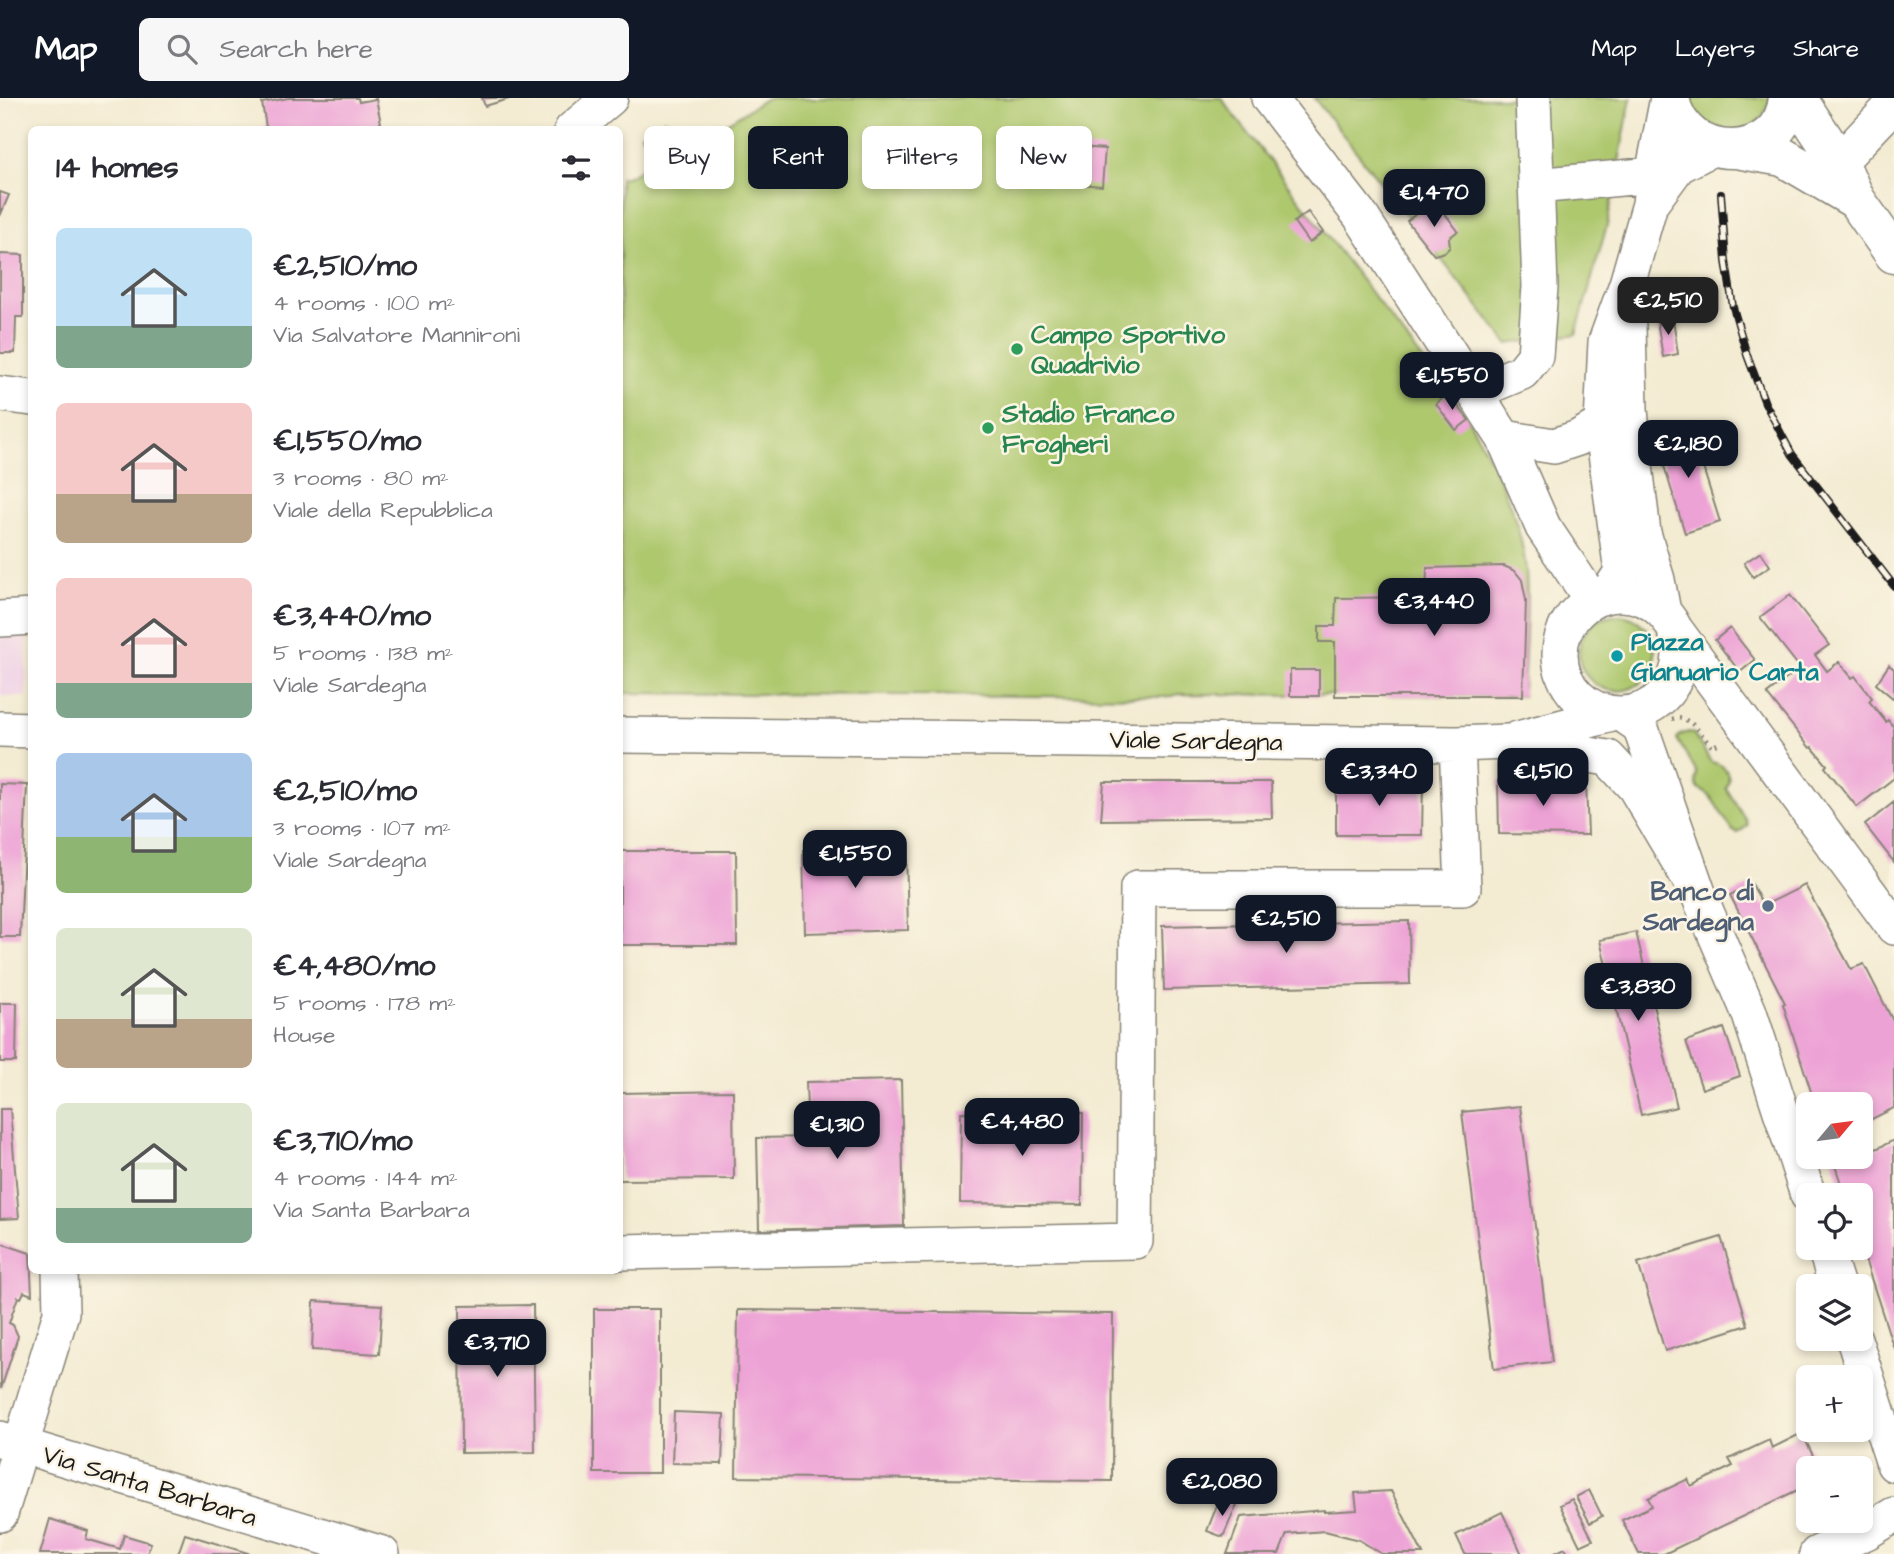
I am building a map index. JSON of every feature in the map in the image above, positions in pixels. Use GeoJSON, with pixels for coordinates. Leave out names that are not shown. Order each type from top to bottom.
{"type":"FeatureCollection","features":[{"type":"Feature","properties":{"kind":"main road"},"geometry":{"type":"LineString","coordinates":[[1669,98],[1681,126],[1695,139],[1724,148],[1783,157],[1856,200]]}},
{"type":"Feature","properties":{"kind":"main road"},"geometry":{"type":"LineString","coordinates":[[1724,148],[1754,145],[1769,135],[1781,121],[1788,98]]}},
{"type":"Feature","properties":{"kind":"main road"},"geometry":{"type":"LineString","coordinates":[[1797,98],[1839,162],[1856,200],[1894,254]]}},
{"type":"Feature","properties":{"kind":"street"},"geometry":{"type":"LineString","coordinates":[[577,126],[610,98]]}},
{"type":"Feature","properties":{"kind":"street"},"geometry":{"type":"LineString","coordinates":[[1269,98],[1360,215],[1504,438],[1543,527],[1600,598]]}},
{"type":"Feature","properties":{"kind":"street"},"geometry":{"type":"LineString","coordinates":[[1474,392],[1522,372],[1535,356],[1540,287],[1533,98]]}},
{"type":"Feature","properties":{"kind":"street"},"geometry":{"type":"LineString","coordinates":[[1625,718],[1600,711],[1578,698],[1564,677],[1561,664],[1562,639],[1573,616],[1600,598],[1622,572],[1616,417],[1606,342],[1627,284],[1651,189],[1669,98]]}},
{"type":"Feature","properties":{"kind":"street"},"geometry":{"type":"LineString","coordinates":[[1839,162],[1894,104]]}},
{"type":"Feature","properties":{"kind":"street"},"geometry":{"type":"LineString","coordinates":[[1536,186],[1651,189],[1678,166],[1724,148]]}},
{"type":"Feature","properties":{"kind":"street"},"geometry":{"type":"LineString","coordinates":[[0,394],[28,398]]}},
{"type":"Feature","properties":{"kind":"street"},"geometry":{"type":"LineString","coordinates":[[1504,438],[1554,446],[1578,438],[1616,417]]}},
{"type":"Feature","properties":{"kind":"street"},"geometry":{"type":"LineString","coordinates":[[1507,742],[1625,718],[1650,706],[1672,685],[1678,672],[1680,657],[1643,533],[1616,417]]}},
{"type":"Feature","properties":{"kind":"street"},"geometry":{"type":"LineString","coordinates":[[1600,598],[1619,593],[1643,598],[1669,620],[1894,927]]}},
{"type":"Feature","properties":{"kind":"street"},"geometry":{"type":"LineString","coordinates":[[0,619],[28,617]]}},
{"type":"Feature","properties":{"kind":"street"},"geometry":{"type":"LineString","coordinates":[[1625,718],[1749,1012],[1804,1183]]}},
{"type":"Feature","properties":{"kind":"street"},"geometry":{"type":"LineString","coordinates":[[0,729],[28,730]]}},
{"type":"Feature","properties":{"kind":"street","name":"Viale Sardegna"},"geometry":{"type":"LineString","coordinates":[[623,735],[1457,744],[1507,742],[1608,758],[1635,787],[1698,893]]}},
{"type":"Feature","properties":{"kind":"street"},"geometry":{"type":"LineString","coordinates":[[623,1252],[1135,1241],[1138,888],[1463,888],[1457,744]]}},
{"type":"Feature","properties":{"kind":"street"},"geometry":{"type":"LineString","coordinates":[[0,1514],[10,1443],[61,1313],[60,1274]]}},
{"type":"Feature","properties":{"kind":"street"},"geometry":{"type":"LineString","coordinates":[[1858,1351],[1894,1464]]}},
{"type":"Feature","properties":{"kind":"street","name":"Via Santa Barbara"},"geometry":{"type":"LineString","coordinates":[[10,1443],[382,1554]]}},
{"type":"Feature","properties":{"kind":"street"},"geometry":{"type":"LineString","coordinates":[[1817,1554],[1866,1532],[1894,1515]]}},
{"type":"Feature","properties":{"kind":"shaded area"},"geometry":{"type":"Polygon","coordinates":[[[27,602],[26,697],[0,696],[0,603],[27,602]]]}},
{"type":"Feature","properties":{"kind":"green space","name":"Stadio Franco Frogheri"},"geometry":{"type":"Polygon","coordinates":[[[767,98],[1221,98],[1469,420],[1488,455],[1512,512],[1526,571],[1523,696],[1180,694],[1166,697],[623,693],[623,177],[644,165],[644,189],[734,189],[734,126],[722,126],[767,98]]]}},
{"type":"Feature","properties":{"kind":"green space"},"geometry":{"type":"Polygon","coordinates":[[[1314,98],[1631,98],[1607,225],[1576,334],[1508,344],[1314,98]]]}},
{"type":"Feature","properties":{"kind":"green space"},"geometry":{"type":"Polygon","coordinates":[[[1689,98],[1771,98],[1761,118],[1751,126],[1730,131],[1720,129],[1701,117],[1689,98]]]}},
{"type":"Feature","properties":{"kind":"green space","name":"Stadio Franco Frogheri"},"geometry":{"type":"Polygon","coordinates":[[[665,119],[668,126],[654,126],[665,119]]]}},
{"type":"Feature","properties":{"kind":"green space","name":"Piazza Gianuario Carta"},"geometry":{"type":"Polygon","coordinates":[[[1610,615],[1624,615],[1638,621],[1649,632],[1655,653],[1652,668],[1644,680],[1624,691],[1610,691],[1596,685],[1585,674],[1579,660],[1579,646],[1585,632],[1596,621],[1610,615]]]}},
{"type":"Feature","properties":{"kind":"green space"},"geometry":{"type":"Polygon","coordinates":[[[1688,732],[1693,733],[1711,762],[1720,765],[1728,775],[1726,788],[1746,820],[1747,826],[1738,833],[1733,831],[1710,796],[1698,788],[1697,773],[1677,739],[1688,732]]]}},
{"type":"Feature","properties":{"kind":"building"},"geometry":{"type":"Polygon","coordinates":[[[288,98],[358,98],[359,102],[376,99],[381,123],[375,126],[266,126],[262,103],[288,98]]]}},
{"type":"Feature","properties":{"kind":"building"},"geometry":{"type":"Polygon","coordinates":[[[482,98],[509,98],[509,99],[485,106],[482,98]]]}},
{"type":"Feature","properties":{"kind":"building"},"geometry":{"type":"Polygon","coordinates":[[[1092,148],[1105,149],[1102,186],[1092,185],[1092,148]]]}},
{"type":"Feature","properties":{"kind":"building"},"geometry":{"type":"Polygon","coordinates":[[[0,192],[9,195],[0,216],[0,192]]]}},
{"type":"Feature","properties":{"kind":"building"},"geometry":{"type":"Polygon","coordinates":[[[1426,206],[1433,214],[1440,207],[1458,231],[1449,238],[1450,247],[1445,252],[1434,255],[1407,221],[1426,206]]]}},
{"type":"Feature","properties":{"kind":"building"},"geometry":{"type":"Polygon","coordinates":[[[1308,212],[1323,232],[1309,243],[1294,222],[1308,212]]]}},
{"type":"Feature","properties":{"kind":"building"},"geometry":{"type":"Polygon","coordinates":[[[0,254],[23,255],[23,317],[16,317],[15,353],[0,353],[0,254]]]}},
{"type":"Feature","properties":{"kind":"building"},"geometry":{"type":"Polygon","coordinates":[[[1673,318],[1678,354],[1663,357],[1657,321],[1673,318]]]}},
{"type":"Feature","properties":{"kind":"building"},"geometry":{"type":"Polygon","coordinates":[[[1448,393],[1469,420],[1456,430],[1436,404],[1448,393]]]}},
{"type":"Feature","properties":{"kind":"building"},"geometry":{"type":"Polygon","coordinates":[[[1690,426],[1720,522],[1685,533],[1655,437],[1690,426]]]}},
{"type":"Feature","properties":{"kind":"building"},"geometry":{"type":"Polygon","coordinates":[[[1761,552],[1770,566],[1753,577],[1744,563],[1761,552]]]}},
{"type":"Feature","properties":{"kind":"building"},"geometry":{"type":"Polygon","coordinates":[[[1504,566],[1515,571],[1522,580],[1526,600],[1523,696],[1335,696],[1335,642],[1319,642],[1319,626],[1335,626],[1336,598],[1426,597],[1427,568],[1504,566]]]}},
{"type":"Feature","properties":{"kind":"building"},"geometry":{"type":"Polygon","coordinates":[[[1790,595],[1829,645],[1815,655],[1827,671],[1839,662],[1852,678],[1855,676],[1872,698],[1869,701],[1886,722],[1888,720],[1894,727],[1894,778],[1857,807],[1825,767],[1827,765],[1767,694],[1800,668],[1760,617],[1790,595]]]}},
{"type":"Feature","properties":{"kind":"building"},"geometry":{"type":"Polygon","coordinates":[[[1730,628],[1755,660],[1740,672],[1715,640],[1730,628]]]}},
{"type":"Feature","properties":{"kind":"building"},"geometry":{"type":"Polygon","coordinates":[[[1889,665],[1894,669],[1894,699],[1876,684],[1889,665]]]}},
{"type":"Feature","properties":{"kind":"building"},"geometry":{"type":"Polygon","coordinates":[[[1290,670],[1319,670],[1319,696],[1290,696],[1290,670]]]}},
{"type":"Feature","properties":{"kind":"building"},"geometry":{"type":"Polygon","coordinates":[[[1498,781],[1586,782],[1588,835],[1499,834],[1498,781]]]}},
{"type":"Feature","properties":{"kind":"building"},"geometry":{"type":"Polygon","coordinates":[[[1104,782],[1271,782],[1272,818],[1101,820],[1104,782]]]}},
{"type":"Feature","properties":{"kind":"building"},"geometry":{"type":"Polygon","coordinates":[[[1336,782],[1423,782],[1422,835],[1336,835],[1336,782]]]}},
{"type":"Feature","properties":{"kind":"building"},"geometry":{"type":"Polygon","coordinates":[[[0,784],[27,785],[20,937],[0,937],[0,784]]]}},
{"type":"Feature","properties":{"kind":"building"},"geometry":{"type":"Polygon","coordinates":[[[1894,802],[1894,862],[1865,825],[1894,802]]]}},
{"type":"Feature","properties":{"kind":"building"},"geometry":{"type":"Polygon","coordinates":[[[906,848],[908,930],[805,933],[803,850],[906,848]]]}},
{"type":"Feature","properties":{"kind":"building"},"geometry":{"type":"Polygon","coordinates":[[[623,851],[736,851],[737,945],[623,945],[623,851]]]}},
{"type":"Feature","properties":{"kind":"building"},"geometry":{"type":"Polygon","coordinates":[[[1752,884],[1763,906],[1805,885],[1851,969],[1864,964],[1894,1023],[1894,1108],[1873,1118],[1873,1092],[1811,1092],[1783,1004],[1785,1003],[1730,895],[1752,884]]]}},
{"type":"Feature","properties":{"kind":"building"},"geometry":{"type":"Polygon","coordinates":[[[1409,921],[1410,984],[1164,990],[1162,926],[1409,921]]]}},
{"type":"Feature","properties":{"kind":"building"},"geometry":{"type":"Polygon","coordinates":[[[1636,932],[1677,1107],[1641,1115],[1600,940],[1636,932]]]}},
{"type":"Feature","properties":{"kind":"building"},"geometry":{"type":"Polygon","coordinates":[[[0,1003],[17,1003],[16,1062],[0,1062],[0,1003]]]}},
{"type":"Feature","properties":{"kind":"building"},"geometry":{"type":"Polygon","coordinates":[[[1724,1028],[1740,1076],[1702,1089],[1686,1041],[1724,1028]]]}},
{"type":"Feature","properties":{"kind":"building"},"geometry":{"type":"Polygon","coordinates":[[[901,1080],[904,1226],[759,1230],[757,1138],[808,1137],[806,1082],[901,1080]]]}},
{"type":"Feature","properties":{"kind":"building"},"geometry":{"type":"Polygon","coordinates":[[[733,1091],[734,1179],[623,1180],[623,1093],[733,1091]]]}},
{"type":"Feature","properties":{"kind":"building"},"geometry":{"type":"Polygon","coordinates":[[[1520,1106],[1552,1362],[1494,1369],[1462,1112],[1520,1106]]]}},
{"type":"Feature","properties":{"kind":"building"},"geometry":{"type":"Polygon","coordinates":[[[0,1109],[10,1109],[19,1218],[0,1219],[0,1109]]]}},
{"type":"Feature","properties":{"kind":"building"},"geometry":{"type":"Polygon","coordinates":[[[961,1112],[1083,1113],[1082,1205],[960,1203],[961,1112]]]}},
{"type":"Feature","properties":{"kind":"building"},"geometry":{"type":"Polygon","coordinates":[[[1894,1140],[1894,1349],[1873,1284],[1873,1274],[1870,1274],[1865,1260],[1873,1260],[1873,1183],[1841,1183],[1836,1169],[1873,1169],[1873,1150],[1894,1140]]]}},
{"type":"Feature","properties":{"kind":"building"},"geometry":{"type":"Polygon","coordinates":[[[1721,1237],[1748,1325],[1665,1351],[1638,1263],[1721,1237]]]}},
{"type":"Feature","properties":{"kind":"building"},"geometry":{"type":"Polygon","coordinates":[[[0,1243],[28,1252],[32,1295],[24,1292],[21,1298],[18,1297],[9,1323],[13,1325],[18,1336],[1,1389],[0,1243]]]}},
{"type":"Feature","properties":{"kind":"building"},"geometry":{"type":"Polygon","coordinates":[[[314,1301],[382,1305],[379,1354],[312,1350],[314,1301]]]}},
{"type":"Feature","properties":{"kind":"building"},"geometry":{"type":"Polygon","coordinates":[[[533,1305],[535,1452],[461,1453],[460,1306],[533,1305]]]}},
{"type":"Feature","properties":{"kind":"building"},"geometry":{"type":"Polygon","coordinates":[[[594,1309],[660,1309],[660,1473],[594,1473],[594,1309]]]}},
{"type":"Feature","properties":{"kind":"building"},"geometry":{"type":"Polygon","coordinates":[[[738,1310],[1113,1314],[1112,1481],[736,1477],[738,1310]]]}},
{"type":"Feature","properties":{"kind":"building"},"geometry":{"type":"Polygon","coordinates":[[[674,1412],[724,1414],[722,1464],[672,1463],[674,1412]]]}},
{"type":"Feature","properties":{"kind":"building"},"geometry":{"type":"Polygon","coordinates":[[[1796,1436],[1796,1442],[1806,1442],[1813,1456],[1796,1456],[1796,1491],[1664,1554],[1639,1554],[1622,1520],[1652,1506],[1648,1498],[1688,1479],[1691,1486],[1733,1466],[1729,1459],[1769,1440],[1772,1448],[1796,1436]]]}},
{"type":"Feature","properties":{"kind":"building"},"geometry":{"type":"Polygon","coordinates":[[[1589,1490],[1602,1516],[1590,1523],[1576,1497],[1589,1490]]]}},
{"type":"Feature","properties":{"kind":"building"},"geometry":{"type":"Polygon","coordinates":[[[1391,1491],[1423,1554],[1382,1554],[1359,1540],[1325,1531],[1287,1534],[1279,1554],[1227,1554],[1241,1517],[1357,1510],[1355,1493],[1391,1491]]]}},
{"type":"Feature","properties":{"kind":"building"},"geometry":{"type":"Polygon","coordinates":[[[1572,1499],[1593,1540],[1580,1546],[1560,1505],[1572,1499]]]}},
{"type":"Feature","properties":{"kind":"building"},"geometry":{"type":"Polygon","coordinates":[[[1238,1502],[1223,1537],[1207,1531],[1218,1503],[1238,1502]]]}},
{"type":"Feature","properties":{"kind":"building"},"geometry":{"type":"Polygon","coordinates":[[[1502,1512],[1522,1554],[1465,1554],[1456,1535],[1502,1512]]]}},
{"type":"Feature","properties":{"kind":"building"},"geometry":{"type":"Polygon","coordinates":[[[50,1519],[88,1531],[86,1539],[120,1549],[124,1535],[151,1543],[147,1554],[40,1554],[50,1519]]]}},
{"type":"Feature","properties":{"kind":"building"},"geometry":{"type":"Polygon","coordinates":[[[185,1534],[248,1553],[178,1554],[185,1534]]]}},
{"type":"Feature","properties":{"kind":"building"},"geometry":{"type":"Polygon","coordinates":[[[1565,1548],[1568,1554],[1553,1554],[1565,1548]]]}},
{"type":"Feature","properties":{"kind":"railway"},"geometry":{"type":"LineString","coordinates":[[1721,194],[1726,261],[1733,307],[1765,403],[1792,454],[1894,586]]}},
{"type":"Feature","properties":{"kind":"place","name":"Campo Sportivo Quadrivio"},"geometry":{"type":"Point","coordinates":[1017,349]}},
{"type":"Feature","properties":{"kind":"place","name":"Stadio Franco Frogheri"},"geometry":{"type":"Point","coordinates":[988,428]}},
{"type":"Feature","properties":{"kind":"place","name":"Piazza Gianuario Carta"},"geometry":{"type":"Point","coordinates":[1617,656]}},
{"type":"Feature","properties":{"kind":"place","name":"Banco di Sardegna"},"geometry":{"type":"Point","coordinates":[1768,906]}}]}
